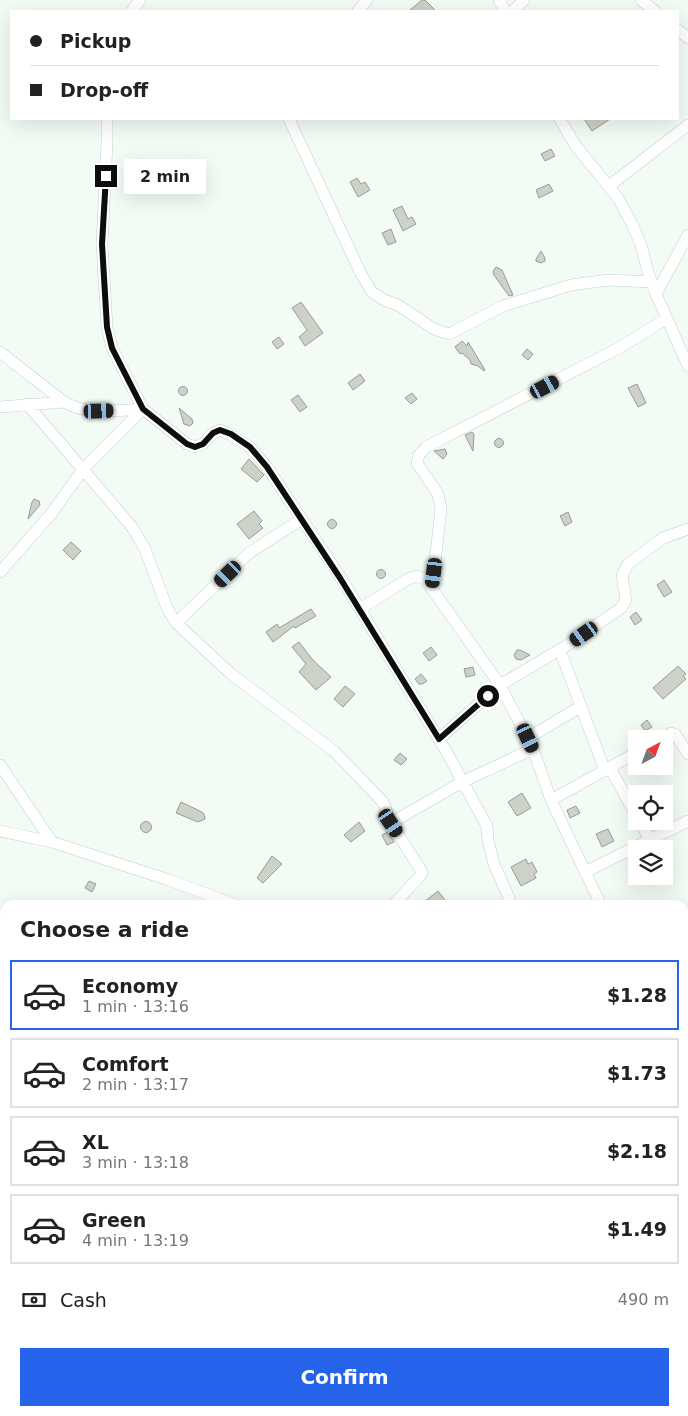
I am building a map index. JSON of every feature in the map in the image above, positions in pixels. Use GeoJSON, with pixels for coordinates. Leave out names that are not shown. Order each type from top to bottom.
{"type":"FeatureCollection","features":[{"type":"Feature","properties":{"kind":"street"},"geometry":{"type":"LineString","coordinates":[[513,10],[524,0]]}},
{"type":"Feature","properties":{"kind":"street"},"geometry":{"type":"LineString","coordinates":[[641,0],[654,10]]}},
{"type":"Feature","properties":{"kind":"street"},"geometry":{"type":"LineString","coordinates":[[107,120],[102,244],[107,327],[112,348],[143,409],[187,444],[195,447],[203,444],[213,433],[220,430],[231,434],[250,447],[267,467],[360,609],[439,739],[487,826],[488,840],[494,864],[510,900]]}},
{"type":"Feature","properties":{"kind":"street"},"geometry":{"type":"LineString","coordinates":[[289,120],[372,292],[384,300],[398,305],[434,329],[449,334],[503,306],[571,286],[608,280],[652,282]]}},
{"type":"Feature","properties":{"kind":"street"},"geometry":{"type":"LineString","coordinates":[[561,120],[575,145],[609,186],[632,224],[641,245],[656,294],[688,366]]}},
{"type":"Feature","properties":{"kind":"street"},"geometry":{"type":"LineString","coordinates":[[609,186],[688,125]]}},
{"type":"Feature","properties":{"kind":"street"},"geometry":{"type":"LineString","coordinates":[[656,294],[688,236]]}},
{"type":"Feature","properties":{"kind":"street"},"geometry":{"type":"LineString","coordinates":[[432,589],[441,509],[438,494],[417,463],[419,455],[426,447],[618,348],[666,319]]}},
{"type":"Feature","properties":{"kind":"street"},"geometry":{"type":"LineString","coordinates":[[0,352],[74,408],[85,410],[143,409]]}},
{"type":"Feature","properties":{"kind":"street"},"geometry":{"type":"LineString","coordinates":[[0,407],[64,402]]}},
{"type":"Feature","properties":{"kind":"street"},"geometry":{"type":"LineString","coordinates":[[27,404],[132,526],[145,549],[167,608],[176,623],[230,673],[334,751],[381,800],[391,823],[422,872],[398,900]]}},
{"type":"Feature","properties":{"kind":"street"},"geometry":{"type":"LineString","coordinates":[[0,572],[51,514],[84,468],[143,409]]}},
{"type":"Feature","properties":{"kind":"street"},"geometry":{"type":"LineString","coordinates":[[176,623],[249,553],[302,519]]}},
{"type":"Feature","properties":{"kind":"street"},"geometry":{"type":"LineString","coordinates":[[439,739],[500,685],[560,650],[624,605],[626,595],[622,576],[628,564],[662,538],[688,529]]}},
{"type":"Feature","properties":{"kind":"street"},"geometry":{"type":"LineString","coordinates":[[360,609],[408,579],[417,576],[425,579],[500,685],[528,738],[551,800],[599,900]]}},
{"type":"Feature","properties":{"kind":"street"},"geometry":{"type":"LineString","coordinates":[[560,650],[580,707],[608,770],[628,802]]}},
{"type":"Feature","properties":{"kind":"street"},"geometry":{"type":"LineString","coordinates":[[528,738],[580,707]]}},
{"type":"Feature","properties":{"kind":"street"},"geometry":{"type":"LineString","coordinates":[[673,733],[688,754]]}},
{"type":"Feature","properties":{"kind":"street"},"geometry":{"type":"LineString","coordinates":[[391,823],[462,782],[533,749]]}},
{"type":"Feature","properties":{"kind":"street"},"geometry":{"type":"LineString","coordinates":[[551,800],[628,759]]}},
{"type":"Feature","properties":{"kind":"street"},"geometry":{"type":"LineString","coordinates":[[0,765],[52,842]]}},
{"type":"Feature","properties":{"kind":"street"},"geometry":{"type":"LineString","coordinates":[[645,830],[650,840],[688,820]]}},
{"type":"Feature","properties":{"kind":"street"},"geometry":{"type":"LineString","coordinates":[[0,831],[52,842],[169,880],[223,900]]}},
{"type":"Feature","properties":{"kind":"street"},"geometry":{"type":"LineString","coordinates":[[585,872],[628,851]]}},
{"type":"Feature","properties":{"kind":"building"},"geometry":{"type":"Polygon","coordinates":[[[422,0],[425,0],[435,10],[410,10],[422,0]]]}},
{"type":"Feature","properties":{"kind":"building"},"geometry":{"type":"Polygon","coordinates":[[[585,120],[608,120],[592,131],[585,120]]]}},
{"type":"Feature","properties":{"kind":"building"},"geometry":{"type":"Polygon","coordinates":[[[551,149],[555,156],[545,161],[541,154],[551,149]]]}},
{"type":"Feature","properties":{"kind":"building"},"geometry":{"type":"Polygon","coordinates":[[[357,178],[361,184],[365,182],[370,190],[358,197],[350,182],[357,178]]]}},
{"type":"Feature","properties":{"kind":"building"},"geometry":{"type":"Polygon","coordinates":[[[549,184],[553,191],[539,198],[536,190],[549,184]]]}},
{"type":"Feature","properties":{"kind":"building"},"geometry":{"type":"Polygon","coordinates":[[[402,206],[408,219],[412,217],[416,224],[403,231],[393,210],[402,206]]]}},
{"type":"Feature","properties":{"kind":"building"},"geometry":{"type":"Polygon","coordinates":[[[391,229],[396,242],[388,245],[382,233],[391,229]]]}},
{"type":"Feature","properties":{"kind":"building"},"geometry":{"type":"Polygon","coordinates":[[[541,251],[545,261],[541,263],[536,261],[536,259],[541,251]]]}},
{"type":"Feature","properties":{"kind":"building"},"geometry":{"type":"Polygon","coordinates":[[[496,267],[502,270],[513,295],[509,296],[494,275],[493,271],[496,267]]]}},
{"type":"Feature","properties":{"kind":"building"},"geometry":{"type":"Polygon","coordinates":[[[301,302],[323,333],[305,346],[299,337],[307,330],[292,308],[301,302]]]}},
{"type":"Feature","properties":{"kind":"building"},"geometry":{"type":"Polygon","coordinates":[[[279,337],[284,344],[277,349],[272,342],[279,337]]]}},
{"type":"Feature","properties":{"kind":"building"},"geometry":{"type":"Polygon","coordinates":[[[462,341],[467,346],[468,342],[484,371],[478,366],[471,364],[470,360],[462,353],[460,354],[455,347],[462,341]]]}},
{"type":"Feature","properties":{"kind":"building"},"geometry":{"type":"Polygon","coordinates":[[[527,349],[533,354],[528,360],[522,355],[527,349]]]}},
{"type":"Feature","properties":{"kind":"building"},"geometry":{"type":"Polygon","coordinates":[[[360,374],[365,381],[353,390],[348,383],[360,374]]]}},
{"type":"Feature","properties":{"kind":"building"},"geometry":{"type":"Polygon","coordinates":[[[637,384],[646,403],[638,407],[628,388],[637,384]]]}},
{"type":"Feature","properties":{"kind":"building"},"geometry":{"type":"Polygon","coordinates":[[[183,386],[188,391],[183,396],[178,391],[183,386]]]}},
{"type":"Feature","properties":{"kind":"building"},"geometry":{"type":"Polygon","coordinates":[[[412,393],[417,399],[411,404],[405,398],[412,393]]]}},
{"type":"Feature","properties":{"kind":"building"},"geometry":{"type":"Polygon","coordinates":[[[298,395],[307,407],[300,412],[291,400],[298,395]]]}},
{"type":"Feature","properties":{"kind":"building"},"geometry":{"type":"Polygon","coordinates":[[[179,408],[192,419],[193,423],[190,426],[184,424],[179,408]]]}},
{"type":"Feature","properties":{"kind":"building"},"geometry":{"type":"Polygon","coordinates":[[[472,432],[474,434],[473,451],[465,435],[472,432]]]}},
{"type":"Feature","properties":{"kind":"building"},"geometry":{"type":"Polygon","coordinates":[[[499,439],[503,443],[499,447],[495,443],[499,439]]]}},
{"type":"Feature","properties":{"kind":"building"},"geometry":{"type":"Polygon","coordinates":[[[445,449],[447,454],[443,459],[434,451],[445,449]]]}},
{"type":"Feature","properties":{"kind":"building"},"geometry":{"type":"Polygon","coordinates":[[[249,459],[264,475],[257,482],[241,469],[249,459]]]}},
{"type":"Feature","properties":{"kind":"building"},"geometry":{"type":"Polygon","coordinates":[[[34,499],[39,501],[40,505],[28,519],[32,502],[34,499]]]}},
{"type":"Feature","properties":{"kind":"building"},"geometry":{"type":"Polygon","coordinates":[[[254,511],[262,521],[259,524],[263,528],[249,539],[237,524],[254,511]]]}},
{"type":"Feature","properties":{"kind":"building"},"geometry":{"type":"Polygon","coordinates":[[[568,512],[572,522],[565,526],[560,516],[568,512]]]}},
{"type":"Feature","properties":{"kind":"building"},"geometry":{"type":"Polygon","coordinates":[[[332,520],[336,524],[332,528],[328,524],[332,520]]]}},
{"type":"Feature","properties":{"kind":"building"},"geometry":{"type":"Polygon","coordinates":[[[71,542],[81,551],[73,560],[63,550],[71,542]]]}},
{"type":"Feature","properties":{"kind":"building"},"geometry":{"type":"Polygon","coordinates":[[[381,569],[386,574],[381,579],[376,574],[381,569]]]}},
{"type":"Feature","properties":{"kind":"building"},"geometry":{"type":"Polygon","coordinates":[[[664,580],[672,592],[664,597],[657,585],[664,580]]]}},
{"type":"Feature","properties":{"kind":"building"},"geometry":{"type":"Polygon","coordinates":[[[311,609],[316,616],[295,628],[294,626],[273,642],[266,632],[277,624],[279,628],[311,609]]]}},
{"type":"Feature","properties":{"kind":"building"},"geometry":{"type":"Polygon","coordinates":[[[636,612],[642,620],[635,625],[630,617],[636,612]]]}},
{"type":"Feature","properties":{"kind":"building"},"geometry":{"type":"Polygon","coordinates":[[[299,642],[312,659],[331,677],[316,690],[299,672],[306,664],[292,647],[299,642]]]}},
{"type":"Feature","properties":{"kind":"building"},"geometry":{"type":"Polygon","coordinates":[[[431,647],[437,655],[429,661],[423,653],[431,647]]]}},
{"type":"Feature","properties":{"kind":"building"},"geometry":{"type":"Polygon","coordinates":[[[517,650],[530,655],[521,660],[516,659],[514,655],[517,650]]]}},
{"type":"Feature","properties":{"kind":"building"},"geometry":{"type":"Polygon","coordinates":[[[678,666],[686,674],[683,676],[686,679],[663,699],[653,688],[678,666]]]}},
{"type":"Feature","properties":{"kind":"building"},"geometry":{"type":"Polygon","coordinates":[[[473,667],[475,675],[466,677],[464,669],[473,667]]]}},
{"type":"Feature","properties":{"kind":"building"},"geometry":{"type":"Polygon","coordinates":[[[421,674],[427,681],[419,684],[415,679],[421,674]]]}},
{"type":"Feature","properties":{"kind":"building"},"geometry":{"type":"Polygon","coordinates":[[[345,686],[355,694],[343,707],[334,699],[345,686]]]}},
{"type":"Feature","properties":{"kind":"building"},"geometry":{"type":"Polygon","coordinates":[[[647,720],[652,727],[644,730],[641,725],[647,720]]]}},
{"type":"Feature","properties":{"kind":"building"},"geometry":{"type":"Polygon","coordinates":[[[400,753],[407,759],[401,765],[394,760],[400,753]]]}},
{"type":"Feature","properties":{"kind":"building"},"geometry":{"type":"Polygon","coordinates":[[[522,793],[531,808],[517,816],[508,802],[522,793]]]}},
{"type":"Feature","properties":{"kind":"building"},"geometry":{"type":"Polygon","coordinates":[[[181,802],[202,812],[205,819],[198,822],[176,813],[181,802]]]}},
{"type":"Feature","properties":{"kind":"building"},"geometry":{"type":"Polygon","coordinates":[[[576,806],[580,813],[570,818],[567,810],[576,806]]]}},
{"type":"Feature","properties":{"kind":"building"},"geometry":{"type":"Polygon","coordinates":[[[144,822],[148,822],[151,827],[150,831],[144,832],[141,829],[141,825],[144,822]]]}},
{"type":"Feature","properties":{"kind":"building"},"geometry":{"type":"Polygon","coordinates":[[[359,822],[365,831],[351,842],[344,835],[359,822]]]}},
{"type":"Feature","properties":{"kind":"building"},"geometry":{"type":"Polygon","coordinates":[[[608,829],[614,841],[602,847],[596,834],[608,829]]]}},
{"type":"Feature","properties":{"kind":"building"},"geometry":{"type":"Polygon","coordinates":[[[388,832],[394,842],[387,845],[382,835],[388,832]]]}},
{"type":"Feature","properties":{"kind":"building"},"geometry":{"type":"Polygon","coordinates":[[[272,856],[282,864],[263,883],[257,878],[272,856]]]}},
{"type":"Feature","properties":{"kind":"building"},"geometry":{"type":"Polygon","coordinates":[[[526,859],[528,864],[532,862],[537,872],[534,874],[536,878],[521,886],[511,867],[526,859]]]}},
{"type":"Feature","properties":{"kind":"building"},"geometry":{"type":"Polygon","coordinates":[[[89,881],[96,884],[92,892],[85,888],[89,881]]]}},
{"type":"Feature","properties":{"kind":"building"},"geometry":{"type":"Polygon","coordinates":[[[438,891],[445,900],[426,900],[438,891]]]}},
{"type":"Feature","properties":{"kind":"route"},"geometry":{"type":"LineString","coordinates":[[106,176],[102,244],[107,327],[112,348],[143,409],[187,444],[195,447],[203,444],[213,433],[220,430],[231,434],[250,447],[267,467],[340,578],[439,739],[488,696]]}}]}
